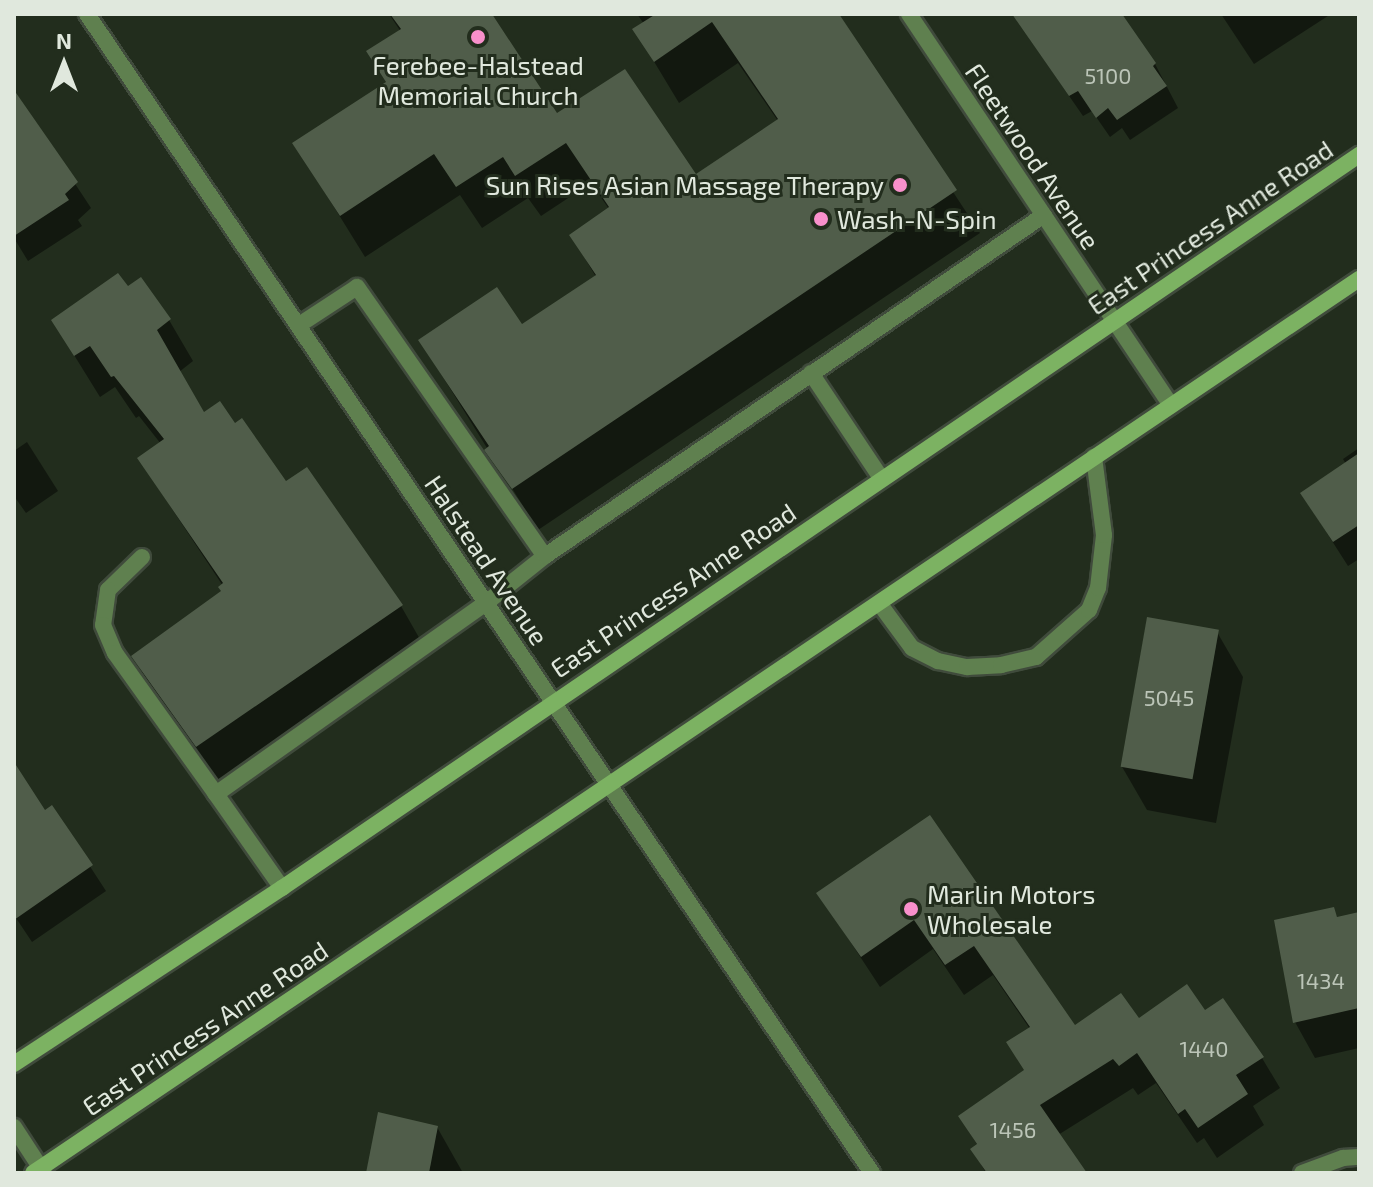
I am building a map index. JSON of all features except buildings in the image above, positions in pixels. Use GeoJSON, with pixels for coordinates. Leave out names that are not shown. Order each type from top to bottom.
{"type":"FeatureCollection","features":[{"type":"Feature","properties":{"kind":"main road","name":"East Princess Anne Road"},"geometry":{"type":"LineString","coordinates":[[14,1064],[282,888],[554,699],[1359,155]]}},
{"type":"Feature","properties":{"kind":"main road","name":"East Princess Anne Road"},"geometry":{"type":"LineString","coordinates":[[39,1171],[1359,279]]}},
{"type":"Feature","properties":{"kind":"street","name":"Halstead Avenue"},"geometry":{"type":"LineString","coordinates":[[87,14],[611,783],[872,1173]]}},
{"type":"Feature","properties":{"kind":"street","name":"Fleetwood Avenue"},"geometry":{"type":"LineString","coordinates":[[909,14],[1171,406]]}},
{"type":"Feature","properties":{"kind":"street"},"geometry":{"type":"LineString","coordinates":[[216,794],[486,603],[545,556],[1044,215]]}},
{"type":"Feature","properties":{"kind":"street"},"geometry":{"type":"LineString","coordinates":[[299,325],[357,287],[545,556]]}},
{"type":"Feature","properties":{"kind":"street"},"geometry":{"type":"LineString","coordinates":[[811,373],[881,478]]}},
{"type":"Feature","properties":{"kind":"street"},"geometry":{"type":"LineString","coordinates":[[879,603],[912,648],[938,661],[967,667],[1001,665],[1036,657],[1089,610],[1098,588],[1104,535],[1094,457]]}},
{"type":"Feature","properties":{"kind":"street"},"geometry":{"type":"LineString","coordinates":[[142,557],[108,590],[103,625],[115,653],[282,888]]}},
{"type":"Feature","properties":{"kind":"street"},"geometry":{"type":"LineString","coordinates":[[14,1127],[39,1171]]}},
{"type":"Feature","properties":{"kind":"street"},"geometry":{"type":"LineString","coordinates":[[1302,1173],[1343,1158],[1359,1157]]}},
{"type":"Feature","properties":{"kind":"place","name":"Ferebee-Halstead Memorial Church"},"geometry":{"type":"Point","coordinates":[478,37]}},
{"type":"Feature","properties":{"kind":"place","name":"Sun Rises Asian Massage Therapy"},"geometry":{"type":"Point","coordinates":[900,185]}},
{"type":"Feature","properties":{"kind":"place","name":"Wash-N-Spin"},"geometry":{"type":"Point","coordinates":[821,219]}},
{"type":"Feature","properties":{"kind":"place","name":"Marlin Motors Wholesale"},"geometry":{"type":"Point","coordinates":[911,909]}}]}
